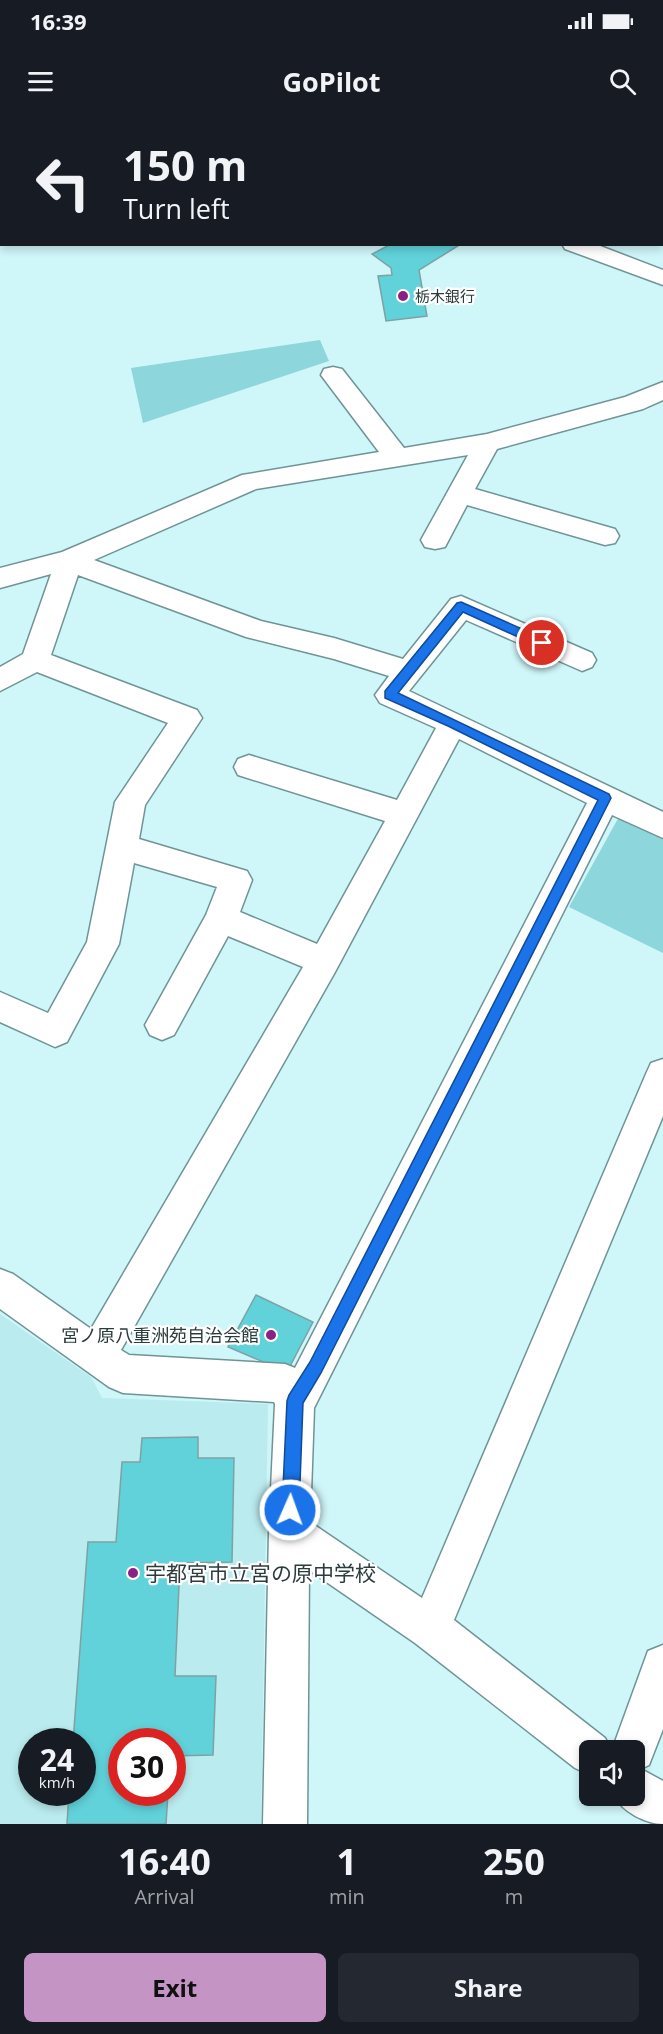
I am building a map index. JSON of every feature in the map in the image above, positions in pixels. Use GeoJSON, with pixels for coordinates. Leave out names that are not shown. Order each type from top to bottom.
{"type":"FeatureCollection","features":[{"type":"Feature","properties":{"kind":"street"},"geometry":{"type":"LineString","coordinates":[[578,246],[663,278]]}},
{"type":"Feature","properties":{"kind":"street"},"geometry":{"type":"LineString","coordinates":[[333,375],[398,458]]}},
{"type":"Feature","properties":{"kind":"street"},"geometry":{"type":"LineString","coordinates":[[0,578],[70,559],[251,481],[487,443],[634,403],[663,390]]}},
{"type":"Feature","properties":{"kind":"street"},"geometry":{"type":"LineString","coordinates":[[435,540],[487,443]]}},
{"type":"Feature","properties":{"kind":"street"},"geometry":{"type":"LineString","coordinates":[[460,494],[606,534]]}},
{"type":"Feature","properties":{"kind":"street"},"geometry":{"type":"LineString","coordinates":[[0,680],[35,660],[70,559]]}},
{"type":"Feature","properties":{"kind":"street"},"geometry":{"type":"LineString","coordinates":[[70,559],[91,570],[217,614],[233,623],[262,633],[323,646],[408,671]]}},
{"type":"Feature","properties":{"kind":"street"},"geometry":{"type":"LineString","coordinates":[[582,660],[461,606],[390,694],[663,826]]}},
{"type":"Feature","properties":{"kind":"street"},"geometry":{"type":"LineString","coordinates":[[0,1006],[55,1032],[103,944],[130,802],[187,718],[35,660]]}},
{"type":"Feature","properties":{"kind":"street"},"geometry":{"type":"LineString","coordinates":[[97,1356],[323,961],[405,815],[453,723]]}},
{"type":"Feature","properties":{"kind":"street"},"geometry":{"type":"LineString","coordinates":[[249,767],[405,815]]}},
{"type":"Feature","properties":{"kind":"street"},"geometry":{"type":"LineString","coordinates":[[285,1824],[289,1532],[295,1401],[316,1367],[605,798]]}},
{"type":"Feature","properties":{"kind":"street"},"geometry":{"type":"LineString","coordinates":[[121,846],[236,880],[221,919],[162,1025]]}},
{"type":"Feature","properties":{"kind":"street"},"geometry":{"type":"LineString","coordinates":[[221,919],[323,961]]}},
{"type":"Feature","properties":{"kind":"street"},"geometry":{"type":"LineString","coordinates":[[430,1628],[663,1074]]}},
{"type":"Feature","properties":{"kind":"street"},"geometry":{"type":"LineString","coordinates":[[0,1287],[123,1374],[285,1383],[295,1401]]}},
{"type":"Feature","properties":{"kind":"street"},"geometry":{"type":"LineString","coordinates":[[289,1532],[430,1628],[579,1744]]}},
{"type":"Feature","properties":{"kind":"street"},"geometry":{"type":"LineString","coordinates":[[637,1740],[663,1666]]}},
{"type":"Feature","properties":{"kind":"street"},"geometry":{"type":"LineString","coordinates":[[645,1795],[663,1806]]}},
{"type":"Feature","properties":{"kind":"shaded area"},"geometry":{"type":"Polygon","coordinates":[[[320,340],[329,361],[143,423],[131,368],[320,340]]]}},
{"type":"Feature","properties":{"kind":"shaded area"},"geometry":{"type":"Polygon","coordinates":[[[620,815],[663,835],[663,953],[569,907],[620,815]]]}},
{"type":"Feature","properties":{"kind":"shaded area","name":"宇都宮市立宮の原中学校"},"geometry":{"type":"Polygon","coordinates":[[[0,1314],[91,1377],[102,1398],[268,1404],[261,1824],[0,1824],[0,1314]]]}},
{"type":"Feature","properties":{"kind":"building","name":"栃木銀行"},"geometry":{"type":"Polygon","coordinates":[[[387,246],[458,246],[419,270],[427,316],[386,321],[378,276],[392,275],[391,268],[372,254],[387,246]]]}},
{"type":"Feature","properties":{"kind":"building","name":"宮ノ原八重洲苑自治会館"},"geometry":{"type":"Polygon","coordinates":[[[256,1295],[313,1322],[287,1372],[228,1347],[256,1295]]]}},
{"type":"Feature","properties":{"kind":"building"},"geometry":{"type":"Polygon","coordinates":[[[198,1437],[198,1458],[234,1458],[232,1562],[180,1563],[175,1676],[216,1676],[213,1755],[186,1756],[186,1728],[108,1728],[108,1806],[167,1806],[166,1824],[67,1824],[68,1806],[96,1806],[96,1728],[74,1728],[88,1542],[116,1542],[122,1462],[140,1462],[142,1438],[198,1437]]]}},
{"type":"Feature","properties":{"kind":"place","name":"栃木銀行"},"geometry":{"type":"Point","coordinates":[403,296]}},
{"type":"Feature","properties":{"kind":"place","name":"宮ノ原八重洲苑自治会館"},"geometry":{"type":"Point","coordinates":[271,1335]}},
{"type":"Feature","properties":{"kind":"place","name":"宇都宮市立宮の原中学校"},"geometry":{"type":"Point","coordinates":[133,1573]}},
{"type":"Feature","properties":{"kind":"route"},"geometry":{"type":"LineString","coordinates":[[290,1510],[295,1401],[316,1367],[605,798],[390,694],[461,606],[542,643]]}}]}
